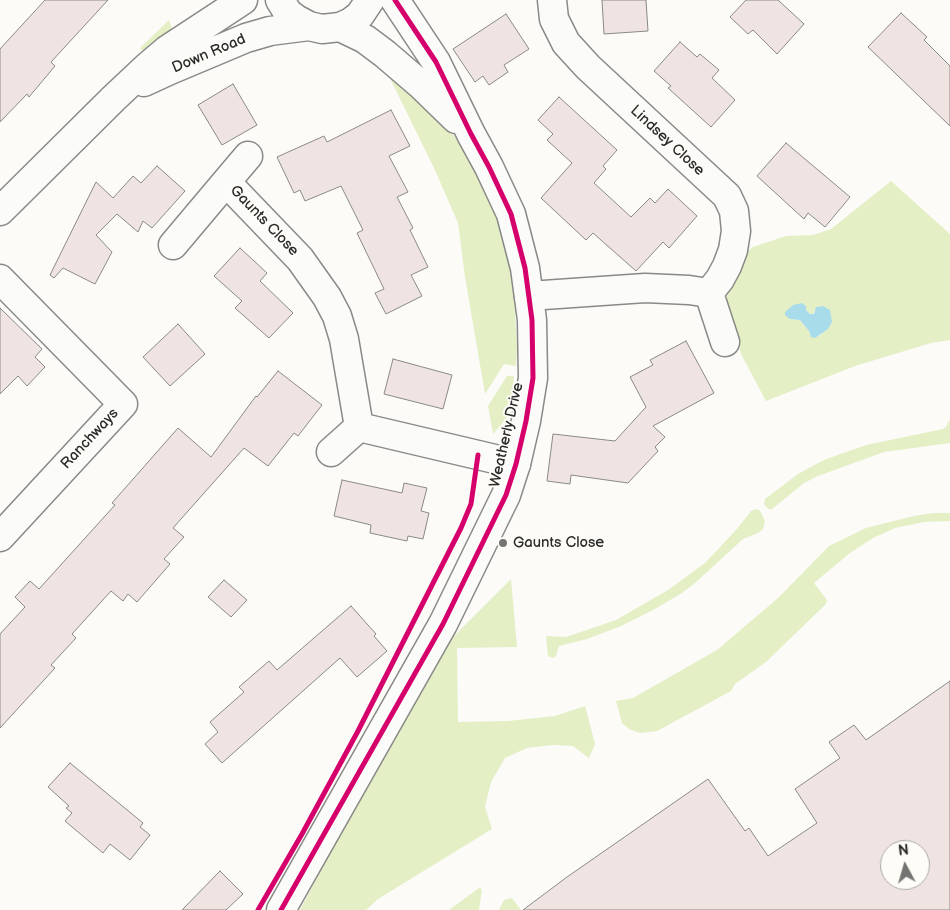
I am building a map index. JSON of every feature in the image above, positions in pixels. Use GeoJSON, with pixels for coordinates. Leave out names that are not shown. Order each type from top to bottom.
{"type":"FeatureCollection","features":[{"type":"Feature","properties":{"kind":"street","name":"Down Road"},"geometry":{"type":"LineString","coordinates":[[0,211],[114,98],[168,50],[244,0]]}},
{"type":"Feature","properties":{"kind":"street","name":"Down Road"},"geometry":{"type":"LineString","coordinates":[[280,0],[288,13],[296,20],[309,26],[322,28],[340,27]]}},
{"type":"Feature","properties":{"kind":"street"},"geometry":{"type":"LineString","coordinates":[[340,27],[360,15],[370,0]]}},
{"type":"Feature","properties":{"kind":"street","name":"Weatherly Drive"},"geometry":{"type":"LineString","coordinates":[[281,910],[443,624],[506,495],[516,464],[526,421],[533,378],[533,349],[526,268],[511,214],[436,62],[395,0]]}},
{"type":"Feature","properties":{"kind":"street","name":"Lindsey Close"},"geometry":{"type":"LineString","coordinates":[[552,0],[557,27],[573,51],[730,201],[735,218],[736,231],[733,250],[724,272],[709,293]]}},
{"type":"Feature","properties":{"kind":"street","name":"Down Road"},"geometry":{"type":"LineString","coordinates":[[114,98],[170,70],[234,42],[270,31],[309,26]]}},
{"type":"Feature","properties":{"kind":"street","name":"Weatherly Drive"},"geometry":{"type":"LineString","coordinates":[[340,27],[365,39],[394,61],[446,108],[471,134]]}},
{"type":"Feature","properties":{"kind":"street","name":"Gaunts Close"},"geometry":{"type":"LineString","coordinates":[[173,245],[248,156]]}},
{"type":"Feature","properties":{"kind":"street","name":"Gaunts Close"},"geometry":{"type":"LineString","coordinates":[[226,182],[300,259],[327,296],[337,316],[344,339],[359,427]]}},
{"type":"Feature","properties":{"kind":"street","name":"Ranchways"},"geometry":{"type":"LineString","coordinates":[[0,279],[123,404],[0,538]]}},
{"type":"Feature","properties":{"kind":"street"},"geometry":{"type":"LineString","coordinates":[[529,296],[645,288],[709,293],[725,342]]}},
{"type":"Feature","properties":{"kind":"street"},"geometry":{"type":"LineString","coordinates":[[331,452],[359,427],[516,464]]}},
{"type":"Feature","properties":{"kind":"green space"},"geometry":{"type":"Polygon","coordinates":[[[169,20],[173,32],[144,53],[140,48],[169,20]]]}},
{"type":"Feature","properties":{"kind":"green space"},"geometry":{"type":"Polygon","coordinates":[[[386,70],[435,110],[473,164],[496,214],[513,273],[517,350],[516,366],[504,364],[485,394],[465,277],[458,223],[434,168],[386,70]]]}},
{"type":"Feature","properties":{"kind":"green space"},"geometry":{"type":"Polygon","coordinates":[[[891,181],[950,234],[950,340],[931,343],[855,366],[766,401],[742,356],[727,314],[727,281],[737,260],[753,247],[786,236],[813,235],[831,229],[891,181]],[[802,303],[798,305],[790,319],[800,320],[809,331],[811,337],[819,336],[828,328],[823,306],[817,307],[813,314],[810,314],[806,310],[806,306],[802,303]]]}},
{"type":"Feature","properties":{"kind":"green space"},"geometry":{"type":"Polygon","coordinates":[[[507,376],[514,376],[512,404],[506,419],[493,434],[488,406],[507,376]]]}},
{"type":"Feature","properties":{"kind":"green space"},"geometry":{"type":"Polygon","coordinates":[[[950,419],[950,443],[884,452],[804,483],[772,509],[768,509],[764,504],[765,499],[798,474],[824,460],[866,445],[943,429],[950,419]]]}},
{"type":"Feature","properties":{"kind":"green space"},"geometry":{"type":"Polygon","coordinates":[[[759,510],[762,514],[765,522],[763,529],[743,539],[682,593],[621,626],[587,639],[559,646],[556,656],[553,658],[548,656],[546,636],[566,637],[616,620],[668,590],[705,563],[751,511],[759,510]]]}},
{"type":"Feature","properties":{"kind":"green space"},"geometry":{"type":"Polygon","coordinates":[[[933,513],[950,513],[950,521],[924,522],[895,528],[873,538],[850,553],[814,583],[827,600],[826,604],[766,662],[735,684],[731,691],[657,731],[640,733],[629,729],[622,723],[616,701],[633,698],[717,650],[778,598],[829,546],[866,528],[933,513]]]}},
{"type":"Feature","properties":{"kind":"green space"},"geometry":{"type":"Polygon","coordinates":[[[511,579],[517,647],[457,648],[458,722],[508,721],[555,716],[585,706],[595,744],[589,758],[573,746],[553,745],[527,748],[505,758],[491,782],[485,807],[492,829],[378,899],[366,910],[300,910],[346,823],[451,639],[511,579]]]}},
{"type":"Feature","properties":{"kind":"green space"},"geometry":{"type":"Polygon","coordinates":[[[479,888],[482,889],[479,910],[449,910],[479,888]]]}},
{"type":"Feature","properties":{"kind":"green space"},"geometry":{"type":"Polygon","coordinates":[[[512,898],[521,910],[499,910],[504,900],[512,898]]]}},
{"type":"Feature","properties":{"kind":"water"},"geometry":{"type":"Polygon","coordinates":[[[802,303],[810,314],[814,314],[816,307],[823,306],[830,310],[832,322],[828,329],[815,338],[811,337],[809,331],[800,320],[790,319],[785,315],[785,312],[793,305],[802,303]]]}},
{"type":"Feature","properties":{"kind":"building"},"geometry":{"type":"Polygon","coordinates":[[[45,0],[108,0],[51,62],[55,66],[29,97],[27,94],[0,122],[0,49],[45,0]]]}},
{"type":"Feature","properties":{"kind":"building"},"geometry":{"type":"Polygon","coordinates":[[[602,0],[646,0],[648,31],[604,34],[602,0]]]}},
{"type":"Feature","properties":{"kind":"building"},"geometry":{"type":"Polygon","coordinates":[[[746,0],[778,0],[804,24],[777,54],[753,30],[748,34],[730,17],[746,0]]]}},
{"type":"Feature","properties":{"kind":"building"},"geometry":{"type":"Polygon","coordinates":[[[901,13],[927,37],[924,40],[950,66],[950,126],[868,47],[901,13]]]}},
{"type":"Feature","properties":{"kind":"building"},"geometry":{"type":"Polygon","coordinates":[[[506,14],[529,49],[504,65],[508,72],[489,85],[483,76],[475,82],[453,49],[506,14]]]}},
{"type":"Feature","properties":{"kind":"building"},"geometry":{"type":"Polygon","coordinates":[[[680,42],[697,57],[700,54],[719,70],[712,78],[735,100],[711,127],[668,88],[671,86],[654,71],[680,42]]]}},
{"type":"Feature","properties":{"kind":"building"},"geometry":{"type":"Polygon","coordinates":[[[233,84],[257,125],[222,145],[198,105],[233,84]]]}},
{"type":"Feature","properties":{"kind":"building"},"geometry":{"type":"Polygon","coordinates":[[[559,97],[617,150],[603,166],[606,169],[594,183],[631,217],[650,198],[655,203],[668,189],[697,216],[669,248],[663,242],[636,271],[593,233],[586,240],[541,198],[572,163],[547,140],[553,134],[538,120],[559,97]]]}},
{"type":"Feature","properties":{"kind":"building"},"geometry":{"type":"Polygon","coordinates":[[[391,110],[410,146],[389,156],[408,192],[397,197],[413,228],[410,230],[428,267],[411,275],[422,296],[386,314],[375,293],[384,289],[357,233],[363,230],[341,186],[305,201],[300,190],[294,193],[277,157],[324,136],[327,142],[391,110]]]}},
{"type":"Feature","properties":{"kind":"building"},"geometry":{"type":"Polygon","coordinates":[[[786,143],[850,197],[825,227],[808,213],[804,219],[757,176],[786,143]]]}},
{"type":"Feature","properties":{"kind":"building"},"geometry":{"type":"Polygon","coordinates":[[[157,166],[185,191],[152,228],[143,221],[138,232],[117,214],[96,235],[112,252],[95,284],[63,268],[54,278],[50,275],[96,182],[113,198],[133,176],[141,183],[157,166]]]}},
{"type":"Feature","properties":{"kind":"building"},"geometry":{"type":"Polygon","coordinates":[[[240,248],[267,273],[260,281],[293,313],[269,338],[235,308],[242,301],[214,276],[240,248]]]}},
{"type":"Feature","properties":{"kind":"building"},"geometry":{"type":"Polygon","coordinates":[[[0,308],[42,349],[35,357],[45,367],[27,386],[18,376],[0,394],[0,308]]]}},
{"type":"Feature","properties":{"kind":"building"},"geometry":{"type":"Polygon","coordinates":[[[178,324],[205,354],[170,386],[143,357],[178,324]]]}},
{"type":"Feature","properties":{"kind":"building"},"geometry":{"type":"Polygon","coordinates":[[[686,341],[714,393],[653,426],[665,437],[655,447],[658,451],[628,483],[571,475],[570,484],[547,481],[553,434],[615,441],[646,407],[630,377],[653,365],[650,360],[686,341]]]}},
{"type":"Feature","properties":{"kind":"building"},"geometry":{"type":"Polygon","coordinates":[[[393,359],[452,375],[443,409],[384,394],[393,359]]]}},
{"type":"Feature","properties":{"kind":"building"},"geometry":{"type":"Polygon","coordinates":[[[278,371],[322,405],[298,436],[294,433],[268,466],[244,448],[173,528],[184,537],[164,559],[170,564],[137,602],[128,594],[123,601],[111,591],[72,634],[76,638],[51,665],[55,668],[0,728],[0,634],[25,607],[15,597],[30,581],[39,589],[115,505],[112,503],[178,428],[211,457],[256,396],[278,371]]]}},
{"type":"Feature","properties":{"kind":"building"},"geometry":{"type":"Polygon","coordinates":[[[342,480],[402,493],[404,483],[427,488],[421,511],[429,513],[423,539],[408,536],[407,541],[370,533],[371,525],[334,516],[342,480]]]}},
{"type":"Feature","properties":{"kind":"building"},"geometry":{"type":"Polygon","coordinates":[[[224,580],[247,600],[231,617],[208,597],[224,580]]]}},
{"type":"Feature","properties":{"kind":"building"},"geometry":{"type":"Polygon","coordinates":[[[351,606],[376,634],[374,636],[387,651],[357,677],[340,658],[222,763],[205,744],[218,732],[210,722],[244,692],[239,687],[269,661],[277,670],[351,606]]]}},
{"type":"Feature","properties":{"kind":"building"},"geometry":{"type":"Polygon","coordinates":[[[950,681],[950,910],[523,910],[567,877],[708,779],[745,831],[749,828],[768,856],[817,823],[795,789],[840,758],[829,742],[854,725],[866,740],[950,681]]]}},
{"type":"Feature","properties":{"kind":"building"},"geometry":{"type":"Polygon","coordinates":[[[70,763],[143,823],[140,827],[150,835],[130,860],[110,844],[103,853],[65,821],[72,813],[66,808],[69,806],[48,787],[70,763]]]}},
{"type":"Feature","properties":{"kind":"building"},"geometry":{"type":"Polygon","coordinates":[[[220,871],[243,894],[226,910],[182,910],[220,871]]]}},
{"type":"Feature","properties":{"kind":"cycle path"},"geometry":{"type":"LineString","coordinates":[[281,910],[443,624],[506,495],[516,464],[526,421],[533,378],[532,320],[525,268],[511,214],[436,62],[395,0]]}},
{"type":"Feature","properties":{"kind":"cycle path"},"geometry":{"type":"LineString","coordinates":[[258,910],[358,731],[461,528],[471,504],[478,455]]}},
{"type":"Feature","properties":{"kind":"place","name":"Gaunts Close"},"geometry":{"type":"Point","coordinates":[503,543]}}]}
